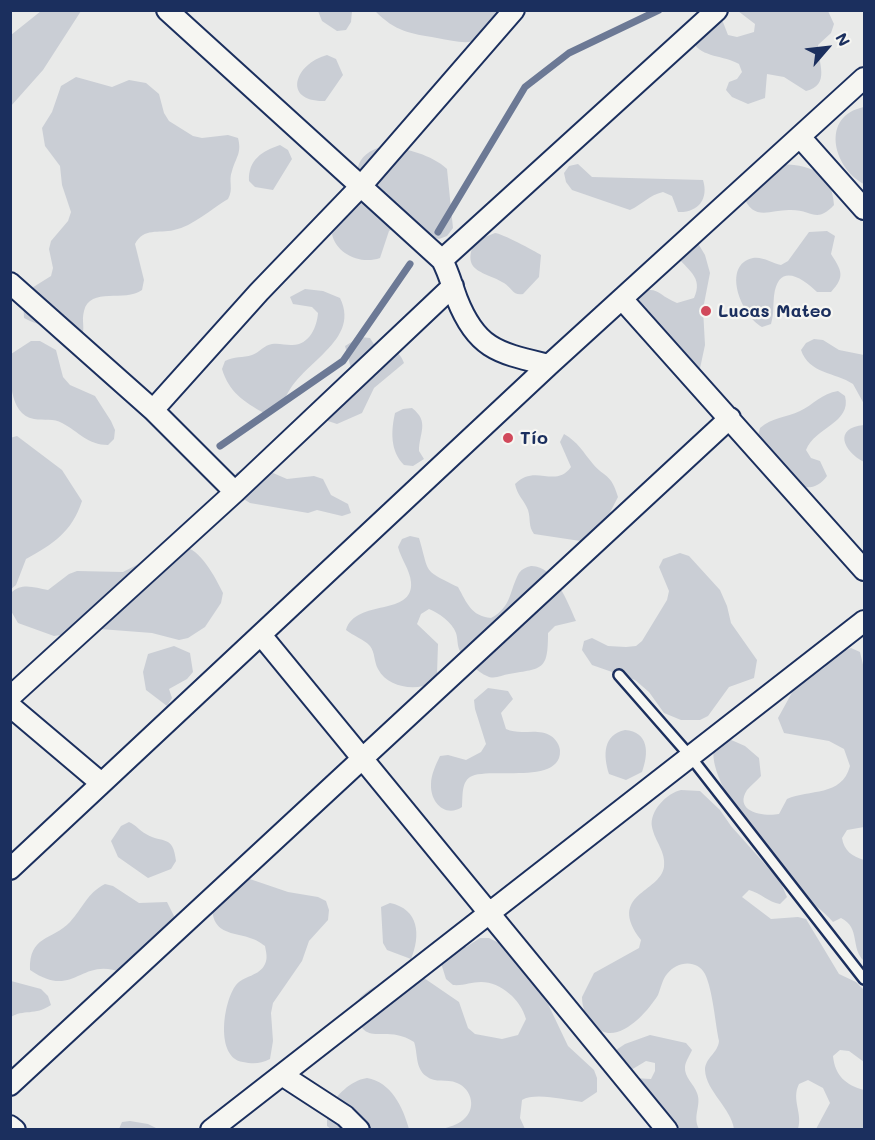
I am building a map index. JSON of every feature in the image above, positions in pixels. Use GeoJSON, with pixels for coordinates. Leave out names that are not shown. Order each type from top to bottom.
{"type":"FeatureCollection","features":[{"type":"Feature","properties":{"kind":"street"},"geometry":{"type":"LineString","coordinates":[[168,10],[442,260],[464,317],[474,334],[493,349],[507,355],[549,365]]}},
{"type":"Feature","properties":{"kind":"street"},"geometry":{"type":"LineString","coordinates":[[153,410],[259,292],[362,185],[514,10]]}},
{"type":"Feature","properties":{"kind":"street"},"geometry":{"type":"LineString","coordinates":[[442,260],[717,10]]}},
{"type":"Feature","properties":{"kind":"street"},"geometry":{"type":"LineString","coordinates":[[10,869],[549,365],[864,78]]}},
{"type":"Feature","properties":{"kind":"street"},"geometry":{"type":"LineString","coordinates":[[800,137],[864,209]]}},
{"type":"Feature","properties":{"kind":"street"},"geometry":{"type":"LineString","coordinates":[[10,283],[153,410],[236,492]]}},
{"type":"Feature","properties":{"kind":"street"},"geometry":{"type":"LineString","coordinates":[[10,697],[236,492],[453,286]]}},
{"type":"Feature","properties":{"kind":"street"},"geometry":{"type":"LineString","coordinates":[[622,299],[864,570]]}},
{"type":"Feature","properties":{"kind":"street"},"geometry":{"type":"LineString","coordinates":[[10,1085],[730,418]]}},
{"type":"Feature","properties":{"kind":"street"},"geometry":{"type":"LineString","coordinates":[[211,1130],[864,621]]}},
{"type":"Feature","properties":{"kind":"street"},"geometry":{"type":"LineString","coordinates":[[261,635],[667,1130]]}},
{"type":"Feature","properties":{"kind":"street"},"geometry":{"type":"LineString","coordinates":[[10,706],[101,783]]}},
{"type":"Feature","properties":{"kind":"street"},"geometry":{"type":"LineString","coordinates":[[282,1075],[345,1116],[359,1130]]}},
{"type":"Feature","properties":{"kind":"street"},"geometry":{"type":"LineString","coordinates":[[10,1126],[15,1130]]}},
{"type":"Feature","properties":{"kind":"lane"},"geometry":{"type":"LineString","coordinates":[[619,675],[690,756],[864,980]]}},
{"type":"Feature","properties":{"kind":"shaded area"},"geometry":{"type":"Polygon","coordinates":[[[41,11],[81,11],[43,70],[11,106],[11,35],[41,11]]]}},
{"type":"Feature","properties":{"kind":"shaded area"},"geometry":{"type":"Polygon","coordinates":[[[318,11],[352,11],[351,22],[346,30],[337,31],[322,21],[318,11]]]}},
{"type":"Feature","properties":{"kind":"shaded area"},"geometry":{"type":"Polygon","coordinates":[[[375,11],[498,11],[494,23],[482,38],[475,41],[458,42],[403,30],[375,11]]]}},
{"type":"Feature","properties":{"kind":"shaded area"},"geometry":{"type":"Polygon","coordinates":[[[738,11],[828,11],[834,24],[831,33],[818,45],[821,79],[818,84],[806,91],[784,77],[767,74],[765,98],[748,104],[732,97],[726,90],[729,82],[737,79],[742,72],[739,64],[708,54],[693,42],[721,17],[728,35],[737,37],[754,32],[755,24],[738,11]]]}},
{"type":"Feature","properties":{"kind":"shaded area"},"geometry":{"type":"Polygon","coordinates":[[[327,55],[336,59],[343,75],[325,101],[311,100],[303,96],[298,89],[298,82],[307,66],[327,55]]]}},
{"type":"Feature","properties":{"kind":"shaded area"},"geometry":{"type":"Polygon","coordinates":[[[76,77],[112,87],[129,80],[146,83],[159,94],[164,113],[169,121],[193,136],[202,138],[228,135],[238,138],[239,148],[231,175],[231,192],[228,199],[181,228],[143,235],[135,244],[144,280],[142,290],[135,294],[101,297],[88,303],[83,315],[81,339],[24,318],[23,299],[27,291],[51,276],[53,268],[49,249],[51,241],[68,221],[71,212],[62,185],[60,166],[45,146],[42,128],[52,112],[61,86],[76,77]]]}},
{"type":"Feature","properties":{"kind":"shaded area"},"geometry":{"type":"Polygon","coordinates":[[[864,107],[864,184],[853,176],[839,155],[836,131],[841,121],[850,112],[864,107]]]}},
{"type":"Feature","properties":{"kind":"shaded area"},"geometry":{"type":"Polygon","coordinates":[[[280,145],[288,150],[292,159],[273,190],[255,187],[249,181],[251,167],[262,153],[280,145]]]}},
{"type":"Feature","properties":{"kind":"shaded area"},"geometry":{"type":"Polygon","coordinates":[[[386,145],[426,156],[447,169],[453,228],[447,236],[439,239],[396,225],[389,231],[380,258],[358,259],[344,252],[334,241],[332,234],[353,206],[361,160],[374,149],[386,145]]]}},
{"type":"Feature","properties":{"kind":"shaded area"},"geometry":{"type":"Polygon","coordinates":[[[578,164],[592,177],[703,180],[703,199],[691,210],[678,212],[672,196],[663,192],[630,210],[572,190],[566,182],[564,173],[569,166],[578,164]]]}},
{"type":"Feature","properties":{"kind":"shaded area"},"geometry":{"type":"Polygon","coordinates":[[[771,164],[804,167],[822,175],[832,192],[834,205],[828,211],[818,215],[791,210],[763,213],[752,209],[743,195],[771,164]]]}},
{"type":"Feature","properties":{"kind":"shaded area"},"geometry":{"type":"Polygon","coordinates":[[[827,231],[835,236],[831,254],[840,273],[839,282],[831,292],[817,292],[798,278],[785,276],[776,285],[771,324],[762,327],[754,321],[741,302],[736,280],[743,262],[756,258],[781,265],[788,261],[809,232],[827,231]]]}},
{"type":"Feature","properties":{"kind":"shaded area"},"geometry":{"type":"Polygon","coordinates":[[[495,233],[541,255],[539,277],[523,294],[515,293],[504,283],[477,270],[473,265],[471,252],[475,241],[495,233]]]}},
{"type":"Feature","properties":{"kind":"shaded area"},"geometry":{"type":"Polygon","coordinates":[[[696,240],[705,255],[710,273],[703,309],[705,345],[699,373],[632,299],[651,290],[677,303],[694,298],[697,291],[696,279],[676,255],[696,240]]]}},
{"type":"Feature","properties":{"kind":"shaded area"},"geometry":{"type":"Polygon","coordinates":[[[305,289],[323,291],[340,298],[344,314],[342,329],[334,342],[288,392],[283,407],[264,413],[250,405],[233,390],[222,369],[225,361],[232,358],[252,355],[269,345],[291,345],[307,339],[314,330],[318,313],[312,307],[293,304],[290,297],[305,289]]]}},
{"type":"Feature","properties":{"kind":"shaded area"},"geometry":{"type":"Polygon","coordinates":[[[360,337],[370,338],[375,346],[393,350],[404,363],[374,388],[362,413],[337,424],[328,421],[323,413],[352,372],[345,346],[360,337]]]}},
{"type":"Feature","properties":{"kind":"shaded area"},"geometry":{"type":"Polygon","coordinates":[[[814,339],[823,340],[839,350],[864,355],[864,404],[853,384],[823,372],[805,358],[801,350],[806,343],[814,339]]]}},
{"type":"Feature","properties":{"kind":"shaded area"},"geometry":{"type":"Polygon","coordinates":[[[31,341],[40,341],[56,350],[63,377],[70,385],[95,396],[115,430],[114,439],[108,445],[95,443],[59,421],[34,419],[19,410],[12,392],[11,354],[31,341]]]}},
{"type":"Feature","properties":{"kind":"shaded area"},"geometry":{"type":"Polygon","coordinates":[[[838,391],[845,396],[846,405],[843,413],[811,442],[806,450],[811,458],[820,461],[827,476],[821,483],[813,486],[796,485],[757,439],[760,428],[769,422],[800,411],[827,394],[838,391]]]}},
{"type":"Feature","properties":{"kind":"shaded area"},"geometry":{"type":"Polygon","coordinates":[[[412,408],[421,418],[419,451],[424,459],[413,466],[404,465],[399,459],[392,434],[395,413],[412,408]]]}},
{"type":"Feature","properties":{"kind":"shaded area"},"geometry":{"type":"Polygon","coordinates":[[[864,425],[864,462],[851,452],[844,440],[848,430],[864,425]]]}},
{"type":"Feature","properties":{"kind":"shaded area"},"geometry":{"type":"Polygon","coordinates":[[[564,434],[577,444],[610,480],[618,497],[605,522],[587,542],[534,534],[530,526],[528,510],[515,484],[522,478],[530,476],[558,476],[571,467],[560,442],[564,434]]]}},
{"type":"Feature","properties":{"kind":"shaded area"},"geometry":{"type":"Polygon","coordinates":[[[17,436],[62,470],[82,501],[67,529],[45,548],[26,559],[16,585],[11,589],[10,438],[17,436]]]}},
{"type":"Feature","properties":{"kind":"shaded area"},"geometry":{"type":"Polygon","coordinates":[[[252,464],[287,479],[314,476],[323,479],[331,495],[348,504],[351,513],[342,516],[317,510],[308,513],[250,503],[242,498],[233,482],[236,473],[252,464]]]}},
{"type":"Feature","properties":{"kind":"shaded area"},"geometry":{"type":"Polygon","coordinates":[[[410,536],[419,538],[429,570],[458,587],[470,608],[479,615],[491,618],[498,614],[506,604],[519,573],[531,566],[539,567],[553,578],[576,621],[555,626],[548,633],[547,655],[541,666],[492,678],[468,662],[459,649],[452,625],[441,615],[429,609],[421,614],[417,624],[438,644],[437,674],[433,683],[418,687],[395,684],[382,675],[378,669],[370,646],[346,630],[352,620],[361,614],[404,600],[409,593],[411,582],[398,547],[402,539],[410,536]]]}},
{"type":"Feature","properties":{"kind":"shaded area"},"geometry":{"type":"Polygon","coordinates":[[[182,546],[189,548],[201,558],[212,572],[223,593],[221,603],[205,627],[188,638],[179,640],[152,633],[100,629],[54,636],[18,623],[11,611],[11,593],[20,588],[48,590],[69,574],[77,571],[123,572],[156,555],[182,546]]]}},
{"type":"Feature","properties":{"kind":"shaded area"},"geometry":{"type":"Polygon","coordinates":[[[680,553],[689,556],[720,590],[731,623],[757,660],[754,678],[729,687],[708,716],[700,720],[681,720],[664,713],[649,692],[635,680],[592,665],[582,650],[584,641],[592,638],[608,646],[636,646],[642,641],[667,600],[669,591],[659,567],[663,559],[680,553]]]}},
{"type":"Feature","properties":{"kind":"shaded area"},"geometry":{"type":"Polygon","coordinates":[[[174,646],[190,653],[193,672],[187,679],[169,689],[172,698],[167,706],[146,690],[143,672],[148,654],[174,646]]]}},
{"type":"Feature","properties":{"kind":"shaded area"},"geometry":{"type":"Polygon","coordinates":[[[851,648],[860,652],[864,669],[864,827],[847,830],[842,838],[849,852],[864,860],[864,961],[857,950],[851,927],[847,922],[841,918],[833,922],[807,899],[759,843],[731,801],[720,781],[714,763],[714,747],[729,739],[745,746],[759,758],[761,776],[747,790],[744,803],[747,808],[759,814],[779,814],[787,799],[824,790],[840,783],[850,766],[844,749],[829,741],[784,733],[778,718],[795,687],[824,668],[835,654],[851,648]]]}},
{"type":"Feature","properties":{"kind":"shaded area"},"geometry":{"type":"Polygon","coordinates":[[[488,688],[508,691],[513,699],[501,713],[506,729],[517,732],[540,732],[551,736],[560,749],[557,762],[549,768],[536,772],[491,773],[470,777],[464,786],[462,807],[456,810],[445,810],[436,803],[431,791],[434,770],[440,756],[448,755],[466,760],[481,752],[486,744],[474,700],[488,688]]]}},
{"type":"Feature","properties":{"kind":"shaded area"},"geometry":{"type":"Polygon","coordinates":[[[625,730],[643,739],[646,751],[642,772],[626,780],[609,774],[606,760],[606,747],[612,736],[625,730]]]}},
{"type":"Feature","properties":{"kind":"shaded area"},"geometry":{"type":"Polygon","coordinates":[[[681,790],[700,791],[720,810],[731,826],[780,881],[787,897],[780,904],[749,890],[742,897],[771,919],[798,917],[806,919],[839,974],[856,982],[863,989],[864,1062],[849,1051],[840,1050],[833,1056],[836,1069],[843,1079],[864,1090],[864,1129],[816,1129],[830,1103],[823,1088],[808,1080],[799,1084],[797,1090],[798,1129],[734,1129],[732,1121],[706,1078],[706,1066],[719,1041],[708,981],[697,966],[681,964],[671,970],[664,979],[658,995],[646,1011],[621,1031],[611,1033],[602,1031],[587,1016],[582,997],[594,973],[639,948],[641,940],[632,925],[629,913],[638,896],[654,883],[664,867],[662,851],[653,832],[653,815],[665,799],[681,790]]]}},
{"type":"Feature","properties":{"kind":"shaded area"},"geometry":{"type":"Polygon","coordinates":[[[129,822],[146,834],[170,843],[175,852],[176,861],[171,869],[148,878],[118,857],[111,841],[121,826],[129,822]]]}},
{"type":"Feature","properties":{"kind":"shaded area"},"geometry":{"type":"Polygon","coordinates":[[[241,876],[288,892],[318,897],[326,901],[329,910],[328,920],[309,941],[302,961],[273,1003],[271,1013],[273,1041],[270,1059],[256,1063],[243,1062],[234,1058],[228,1051],[224,1028],[231,993],[239,982],[263,968],[266,960],[265,946],[248,937],[224,930],[214,918],[212,907],[241,876]]]}},
{"type":"Feature","properties":{"kind":"shaded area"},"geometry":{"type":"Polygon","coordinates":[[[105,884],[113,886],[139,903],[167,902],[175,918],[174,928],[123,973],[109,969],[97,969],[68,980],[57,981],[30,970],[33,950],[37,944],[70,922],[89,896],[105,884]]]}},
{"type":"Feature","properties":{"kind":"shaded area"},"geometry":{"type":"Polygon","coordinates":[[[390,903],[407,911],[415,924],[416,941],[411,959],[387,950],[383,943],[381,907],[390,903]]]}},
{"type":"Feature","properties":{"kind":"shaded area"},"geometry":{"type":"Polygon","coordinates":[[[480,938],[489,938],[505,946],[548,1004],[568,1046],[594,1070],[597,1078],[597,1092],[582,1102],[542,1097],[522,1100],[520,1118],[525,1129],[442,1129],[453,1126],[467,1115],[471,1105],[469,1094],[462,1086],[453,1082],[434,1080],[422,1073],[418,1065],[414,1042],[393,1034],[369,1033],[363,1029],[354,1008],[365,993],[373,988],[402,978],[421,976],[459,1002],[468,1028],[475,1034],[502,1039],[518,1035],[526,1019],[520,1005],[509,993],[488,983],[453,985],[446,979],[441,963],[457,946],[466,947],[480,938]]]}},
{"type":"Feature","properties":{"kind":"shaded area"},"geometry":{"type":"Polygon","coordinates":[[[11,981],[41,989],[48,996],[51,1005],[11,1017],[11,981]]]}},
{"type":"Feature","properties":{"kind":"shaded area"},"geometry":{"type":"Polygon","coordinates":[[[650,1035],[686,1043],[692,1050],[685,1071],[698,1097],[696,1120],[699,1129],[660,1129],[633,1078],[651,1079],[655,1071],[655,1063],[646,1061],[631,1070],[622,1068],[610,1054],[625,1044],[650,1035]]]}},
{"type":"Feature","properties":{"kind":"shaded area"},"geometry":{"type":"Polygon","coordinates":[[[367,1078],[383,1085],[395,1097],[409,1129],[331,1129],[327,1126],[327,1109],[335,1099],[349,1085],[367,1078]]]}},
{"type":"Feature","properties":{"kind":"shaded area"},"geometry":{"type":"Polygon","coordinates":[[[122,1122],[148,1124],[158,1129],[119,1129],[122,1122]]]}},
{"type":"Feature","properties":{"kind":"waterway"},"geometry":{"type":"LineString","coordinates":[[438,232],[525,87],[569,53],[659,10]]}},
{"type":"Feature","properties":{"kind":"waterway"},"geometry":{"type":"LineString","coordinates":[[220,446],[343,361],[410,264]]}},
{"type":"Feature","properties":{"kind":"place","name":"Lucas Mateo"},"geometry":{"type":"Point","coordinates":[706,311]}},
{"type":"Feature","properties":{"kind":"place","name":"Tío"},"geometry":{"type":"Point","coordinates":[508,438]}}]}
